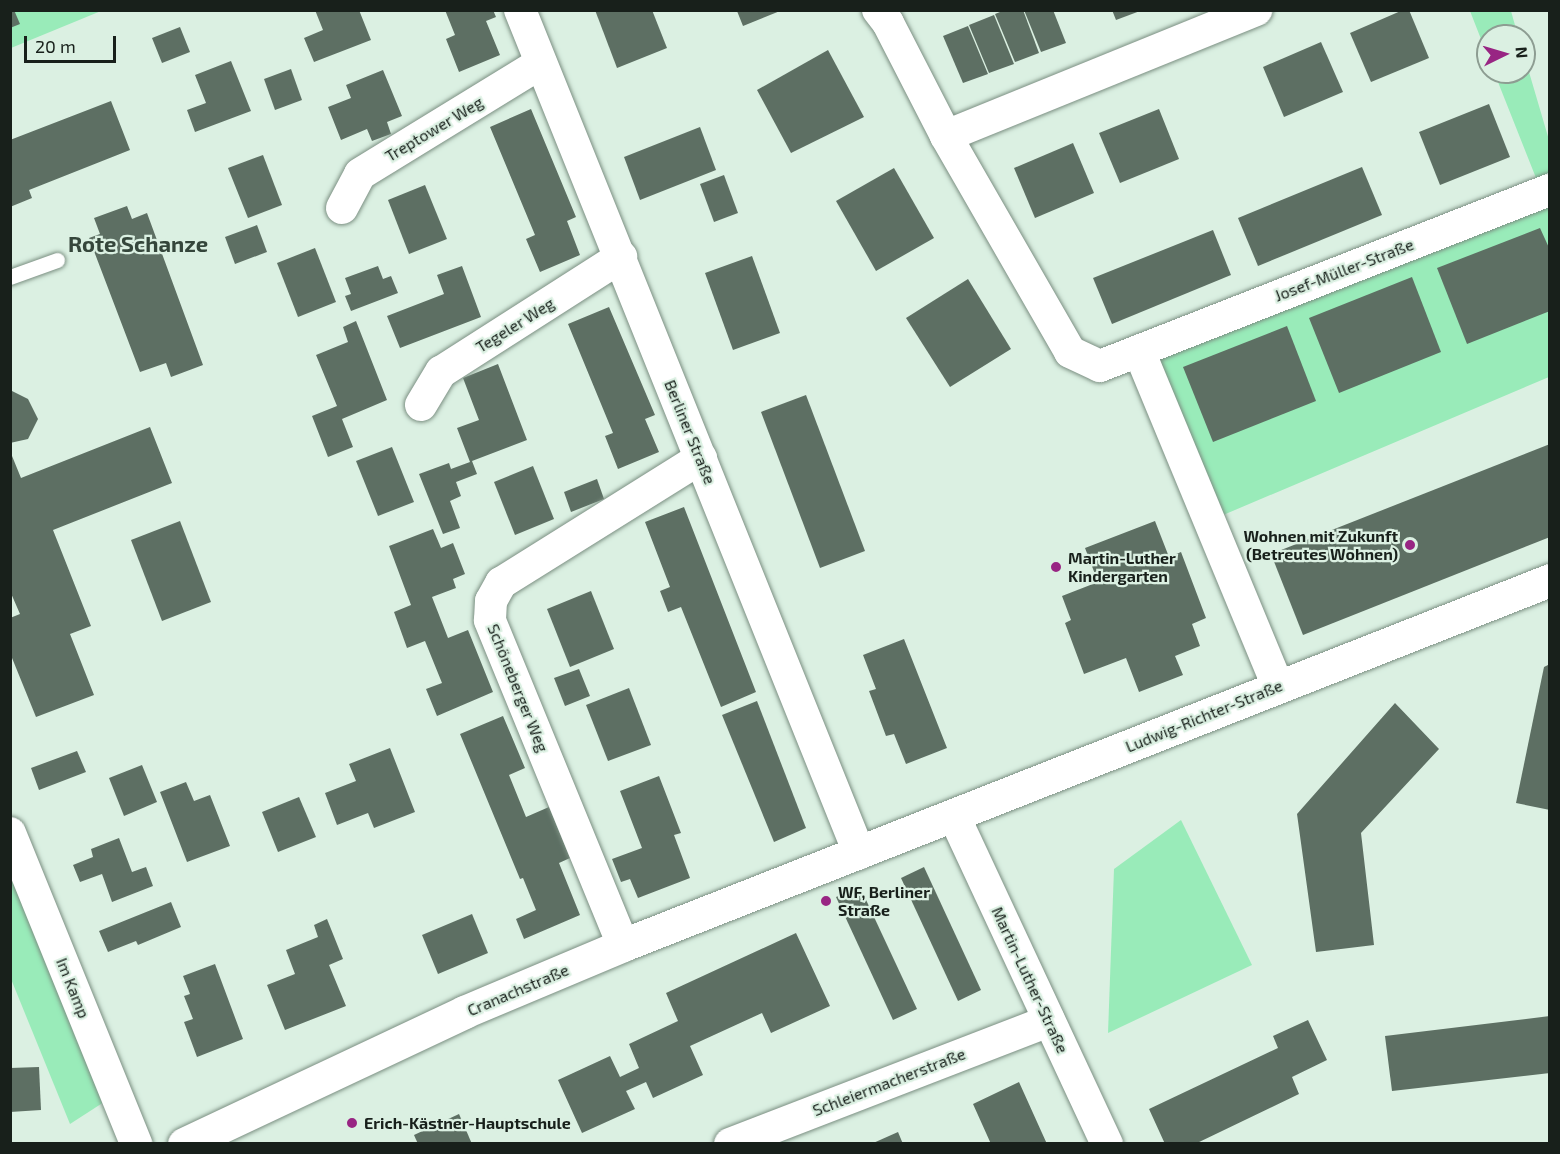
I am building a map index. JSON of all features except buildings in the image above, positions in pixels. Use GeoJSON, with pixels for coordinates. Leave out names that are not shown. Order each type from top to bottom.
{"type":"FeatureCollection","features":[{"type":"Feature","properties":{"kind":"street","name":"Berliner Straße"},"geometry":{"type":"LineString","coordinates":[[520,10],[621,257],[692,413],[701,458],[780,635],[859,854]]}},
{"type":"Feature","properties":{"kind":"street","name":"Josef-Müller-Straße"},"geometry":{"type":"LineString","coordinates":[[878,10],[888,23],[946,136],[1070,352],[1100,366],[1550,190]]}},
{"type":"Feature","properties":{"kind":"street"},"geometry":{"type":"LineString","coordinates":[[946,136],[1250,12]]}},
{"type":"Feature","properties":{"kind":"street","name":"Treptower Weg"},"geometry":{"type":"LineString","coordinates":[[342,208],[360,174],[541,63]]}},
{"type":"Feature","properties":{"kind":"street","name":"Tegeler Weg"},"geometry":{"type":"LineString","coordinates":[[421,405],[441,372],[621,257]]}},
{"type":"Feature","properties":{"kind":"street"},"geometry":{"type":"LineString","coordinates":[[1139,351],[1278,686]]}},
{"type":"Feature","properties":{"kind":"street","name":"Schöneberger Weg"},"geometry":{"type":"LineString","coordinates":[[623,945],[490,620],[491,601],[501,584],[701,458]]}},
{"type":"Feature","properties":{"kind":"street","name":"Ludwig-Richter-Straße"},"geometry":{"type":"LineString","coordinates":[[859,854],[1550,580]]}},
{"type":"Feature","properties":{"kind":"street","name":"Martin-Luther-Straße"},"geometry":{"type":"LineString","coordinates":[[954,816],[1107,1143]]}},
{"type":"Feature","properties":{"kind":"street","name":"Im Kamp"},"geometry":{"type":"LineString","coordinates":[[10,833],[136,1143]]}},
{"type":"Feature","properties":{"kind":"street","name":"Cranachstraße"},"geometry":{"type":"LineString","coordinates":[[184,1143],[464,1012],[623,945],[859,854]]}},
{"type":"Feature","properties":{"kind":"street","name":"Schleiermacherstraße"},"geometry":{"type":"LineString","coordinates":[[730,1143],[1049,1021]]}},
{"type":"Feature","properties":{"kind":"lane"},"geometry":{"type":"LineString","coordinates":[[10,277],[57,260]]}},
{"type":"Feature","properties":{"kind":"green space"},"geometry":{"type":"Polygon","coordinates":[[[11,11],[101,11],[11,48],[11,11]]]}},
{"type":"Feature","properties":{"kind":"green space"},"geometry":{"type":"Polygon","coordinates":[[[1470,11],[1511,11],[1515,24],[1476,24],[1476,26],[1470,11]]]}},
{"type":"Feature","properties":{"kind":"green space"},"geometry":{"type":"Polygon","coordinates":[[[1499,84],[1533,84],[1549,140],[1549,377],[1209,521],[1139,351],[1542,193],[1499,84]]]}},
{"type":"Feature","properties":{"kind":"green space"},"geometry":{"type":"Polygon","coordinates":[[[1181,820],[1252,965],[1108,1033],[1114,869],[1181,820]]]}},
{"type":"Feature","properties":{"kind":"green space"},"geometry":{"type":"Polygon","coordinates":[[[10,828],[118,1093],[70,1124],[11,979],[10,828]]]}},
{"type":"Feature","properties":{"kind":"place","name":"Wohnen mit Zukunft (Betreutes Wohnen)"},"geometry":{"type":"Point","coordinates":[1410,545]}},
{"type":"Feature","properties":{"kind":"place","name":"Martin-Luther Kindergarten"},"geometry":{"type":"Point","coordinates":[1056,567]}},
{"type":"Feature","properties":{"kind":"place","name":"WF, Berliner Straße"},"geometry":{"type":"Point","coordinates":[826,901]}},
{"type":"Feature","properties":{"kind":"place","name":"Erich-Kästner-Hauptschule"},"geometry":{"type":"Point","coordinates":[352,1123]}},
{"type":"Feature","properties":{"kind":"district","name":"Rote Schanze"},"geometry":{"type":"Point","coordinates":[138,244]}}]}
